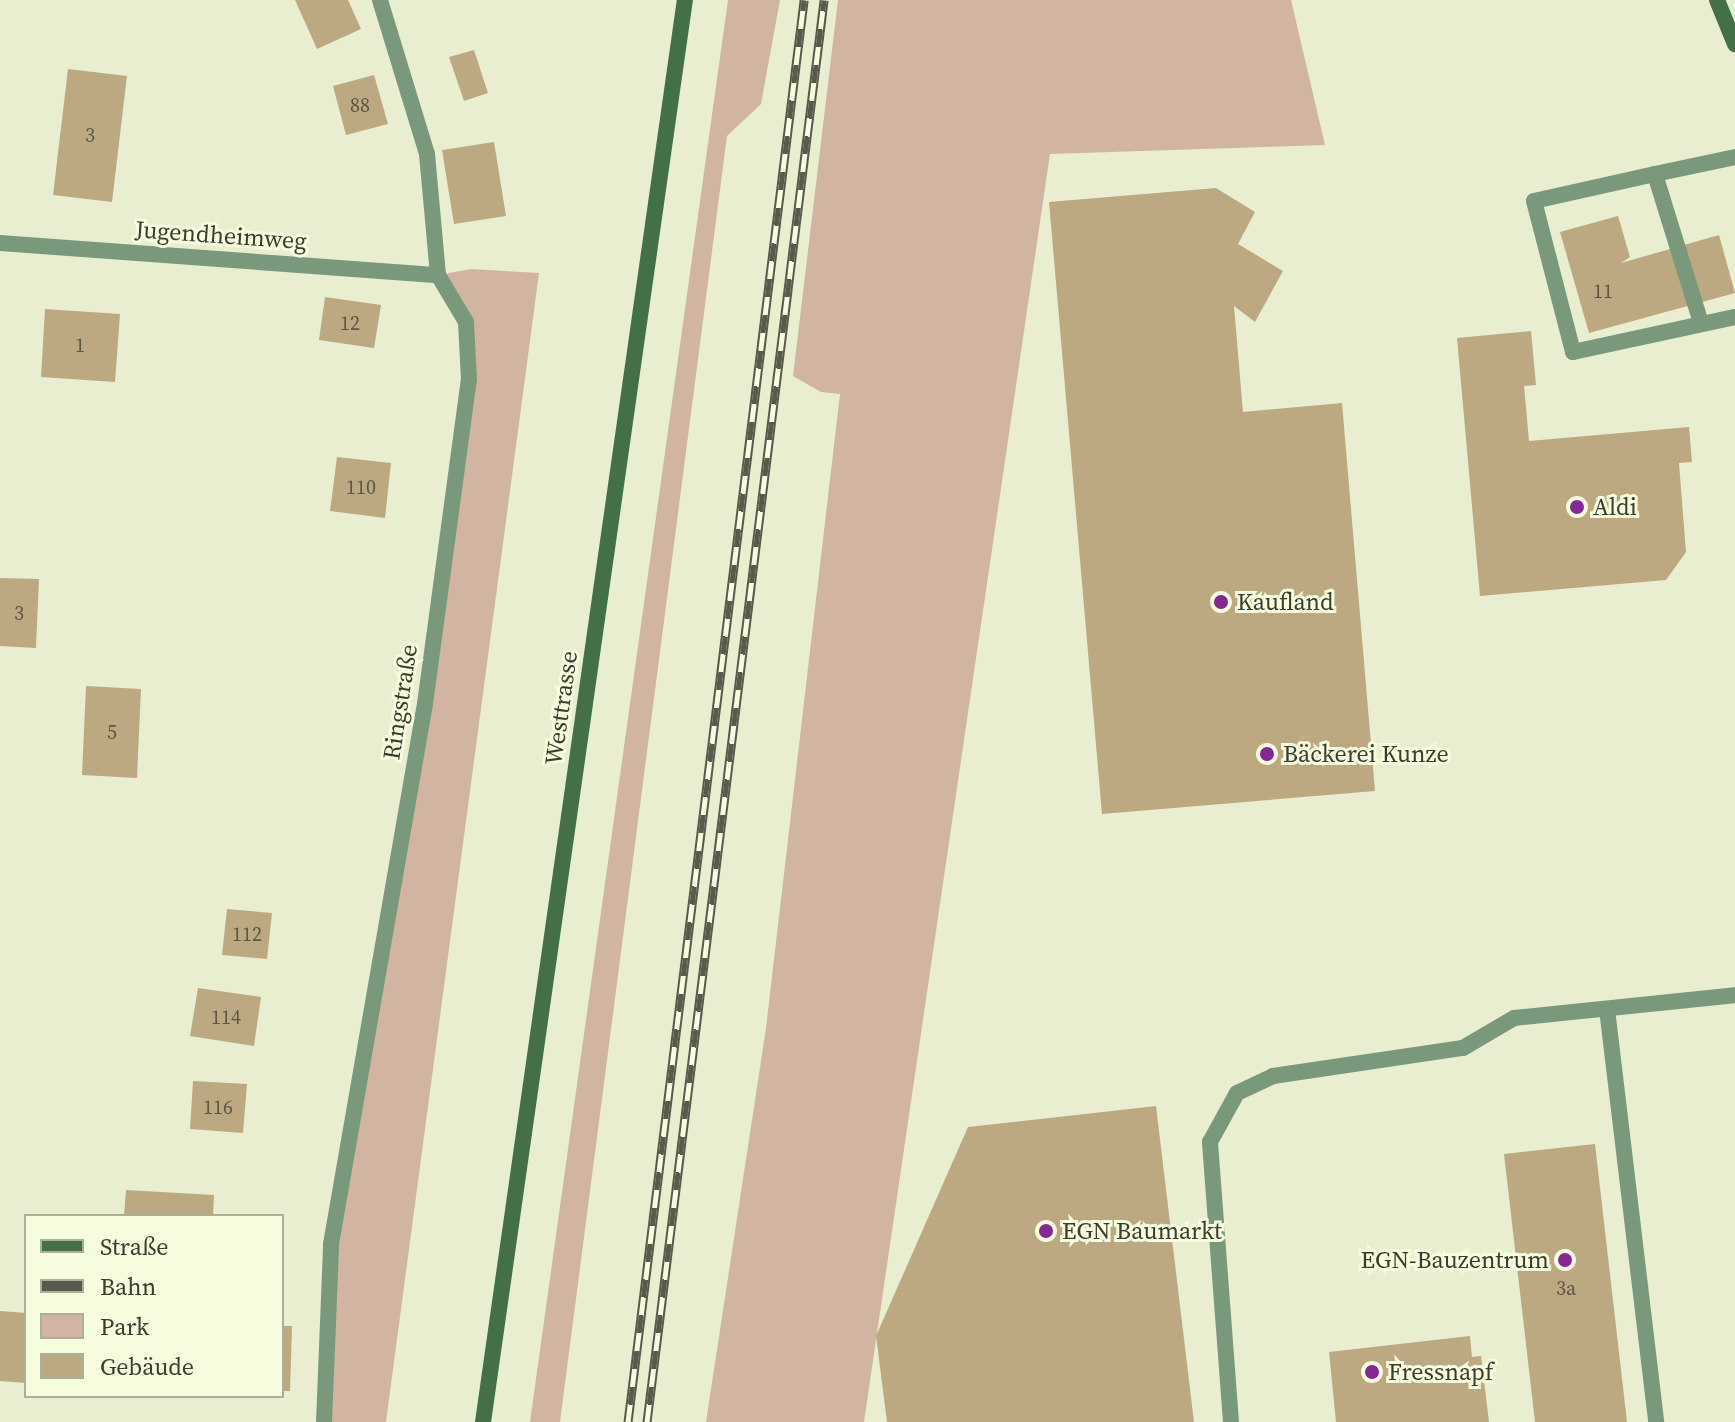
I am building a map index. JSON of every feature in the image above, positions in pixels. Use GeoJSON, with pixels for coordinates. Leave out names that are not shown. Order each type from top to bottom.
{"type":"FeatureCollection","features":[{"type":"Feature","properties":{"kind":"main road","name":"Westtrasse"},"geometry":{"type":"LineString","coordinates":[[483,1422],[685,0]]}},
{"type":"Feature","properties":{"kind":"main road"},"geometry":{"type":"LineString","coordinates":[[1717,0],[1735,44]]}},
{"type":"Feature","properties":{"kind":"street","name":"Ringstraße"},"geometry":{"type":"LineString","coordinates":[[324,1422],[331,1244],[420,735],[469,380],[466,322],[438,275],[427,154],[380,0]]}},
{"type":"Feature","properties":{"kind":"street"},"geometry":{"type":"LineString","coordinates":[[1735,157],[1534,201],[1573,352],[1735,317]]}},
{"type":"Feature","properties":{"kind":"street"},"geometry":{"type":"LineString","coordinates":[[1655,174],[1701,323]]}},
{"type":"Feature","properties":{"kind":"street","name":"Jugendheimweg"},"geometry":{"type":"LineString","coordinates":[[0,243],[438,275]]}},
{"type":"Feature","properties":{"kind":"street"},"geometry":{"type":"LineString","coordinates":[[1231,1422],[1210,1142],[1237,1093],[1273,1076],[1463,1048],[1514,1018],[1735,995]]}},
{"type":"Feature","properties":{"kind":"street"},"geometry":{"type":"LineString","coordinates":[[1607,1009],[1656,1422]]}},
{"type":"Feature","properties":{"kind":"green space"},"geometry":{"type":"Polygon","coordinates":[[[728,0],[780,0],[761,104],[727,136],[560,1422],[530,1422],[728,0]]]}},
{"type":"Feature","properties":{"kind":"green space"},"geometry":{"type":"Polygon","coordinates":[[[838,0],[1291,0],[1325,145],[1050,154],[864,1422],[706,1422],[766,1028],[840,394],[821,392],[793,376],[838,0]]]}},
{"type":"Feature","properties":{"kind":"green space"},"geometry":{"type":"Polygon","coordinates":[[[471,269],[539,273],[386,1422],[324,1422],[331,1244],[469,380],[466,322],[438,275],[471,269]]]}},
{"type":"Feature","properties":{"kind":"building"},"geometry":{"type":"Polygon","coordinates":[[[295,0],[348,0],[361,29],[317,49],[295,0]]]}},
{"type":"Feature","properties":{"kind":"building"},"geometry":{"type":"Polygon","coordinates":[[[474,50],[488,93],[464,101],[449,57],[474,50]]]}},
{"type":"Feature","properties":{"kind":"building"},"geometry":{"type":"Polygon","coordinates":[[[68,69],[127,76],[112,202],[53,195],[68,69]]]}},
{"type":"Feature","properties":{"kind":"building"},"geometry":{"type":"Polygon","coordinates":[[[374,75],[388,124],[346,135],[333,86],[374,75]]]}},
{"type":"Feature","properties":{"kind":"building"},"geometry":{"type":"Polygon","coordinates":[[[494,142],[506,216],[454,224],[442,150],[494,142]]]}},
{"type":"Feature","properties":{"kind":"building","name":"Kaufland"},"geometry":{"type":"Polygon","coordinates":[[[1216,188],[1255,212],[1238,244],[1283,271],[1255,322],[1234,306],[1243,412],[1342,403],[1375,791],[1102,814],[1049,202],[1216,188]]]}},
{"type":"Feature","properties":{"kind":"building"},"geometry":{"type":"Polygon","coordinates":[[[1618,216],[1630,257],[1621,263],[1719,235],[1735,293],[1589,333],[1560,232],[1618,216]]]}},
{"type":"Feature","properties":{"kind":"building"},"geometry":{"type":"Polygon","coordinates":[[[325,297],[381,305],[374,348],[319,340],[325,297]]]}},
{"type":"Feature","properties":{"kind":"building"},"geometry":{"type":"Polygon","coordinates":[[[45,309],[120,314],[115,382],[41,377],[45,309]]]}},
{"type":"Feature","properties":{"kind":"building","name":"Aldi"},"geometry":{"type":"Polygon","coordinates":[[[1531,331],[1536,385],[1524,386],[1529,441],[1689,427],[1692,462],[1679,463],[1686,552],[1666,580],[1480,596],[1457,338],[1531,331]]]}},
{"type":"Feature","properties":{"kind":"building"},"geometry":{"type":"Polygon","coordinates":[[[337,457],[391,463],[385,518],[330,511],[337,457]]]}},
{"type":"Feature","properties":{"kind":"building"},"geometry":{"type":"Polygon","coordinates":[[[0,578],[39,579],[36,648],[0,646],[0,578]]]}},
{"type":"Feature","properties":{"kind":"building"},"geometry":{"type":"Polygon","coordinates":[[[86,686],[141,689],[137,778],[82,775],[86,686]]]}},
{"type":"Feature","properties":{"kind":"building"},"geometry":{"type":"Polygon","coordinates":[[[227,909],[272,913],[267,959],[222,955],[227,909]]]}},
{"type":"Feature","properties":{"kind":"building"},"geometry":{"type":"Polygon","coordinates":[[[198,988],[261,997],[254,1046],[190,1036],[198,988]]]}},
{"type":"Feature","properties":{"kind":"building"},"geometry":{"type":"Polygon","coordinates":[[[193,1081],[247,1084],[243,1133],[190,1129],[193,1081]]]}},
{"type":"Feature","properties":{"kind":"building","name":"EGN Baumarkt"},"geometry":{"type":"Polygon","coordinates":[[[1156,1106],[1194,1422],[887,1422],[876,1336],[968,1127],[1156,1106]]]}},
{"type":"Feature","properties":{"kind":"building"},"geometry":{"type":"Polygon","coordinates":[[[1595,1144],[1627,1422],[1535,1422],[1504,1154],[1595,1144]]]}},
{"type":"Feature","properties":{"kind":"building"},"geometry":{"type":"Polygon","coordinates":[[[126,1190],[214,1195],[213,1214],[124,1214],[126,1190]]]}},
{"type":"Feature","properties":{"kind":"building"},"geometry":{"type":"Polygon","coordinates":[[[0,1311],[24,1313],[24,1383],[0,1381],[0,1311]]]}},
{"type":"Feature","properties":{"kind":"building"},"geometry":{"type":"Polygon","coordinates":[[[284,1326],[292,1326],[290,1391],[284,1391],[284,1326]]]}},
{"type":"Feature","properties":{"kind":"building"},"geometry":{"type":"Polygon","coordinates":[[[1470,1336],[1472,1357],[1481,1356],[1489,1422],[1336,1422],[1329,1352],[1470,1336]]]}},
{"type":"Feature","properties":{"kind":"railway"},"geometry":{"type":"LineString","coordinates":[[628,1422],[804,0]]}},
{"type":"Feature","properties":{"kind":"railway"},"geometry":{"type":"LineString","coordinates":[[647,1422],[824,0]]}},
{"type":"Feature","properties":{"kind":"place","name":"Aldi"},"geometry":{"type":"Point","coordinates":[1577,507]}},
{"type":"Feature","properties":{"kind":"place","name":"Kaufland"},"geometry":{"type":"Point","coordinates":[1221,602]}},
{"type":"Feature","properties":{"kind":"place","name":"Bäckerei Kunze"},"geometry":{"type":"Point","coordinates":[1267,754]}},
{"type":"Feature","properties":{"kind":"place","name":"EGN Baumarkt"},"geometry":{"type":"Point","coordinates":[1046,1231]}},
{"type":"Feature","properties":{"kind":"place","name":"EGN-Bauzentrum"},"geometry":{"type":"Point","coordinates":[1565,1260]}},
{"type":"Feature","properties":{"kind":"place","name":"Fressnapf"},"geometry":{"type":"Point","coordinates":[1372,1372]}}]}
